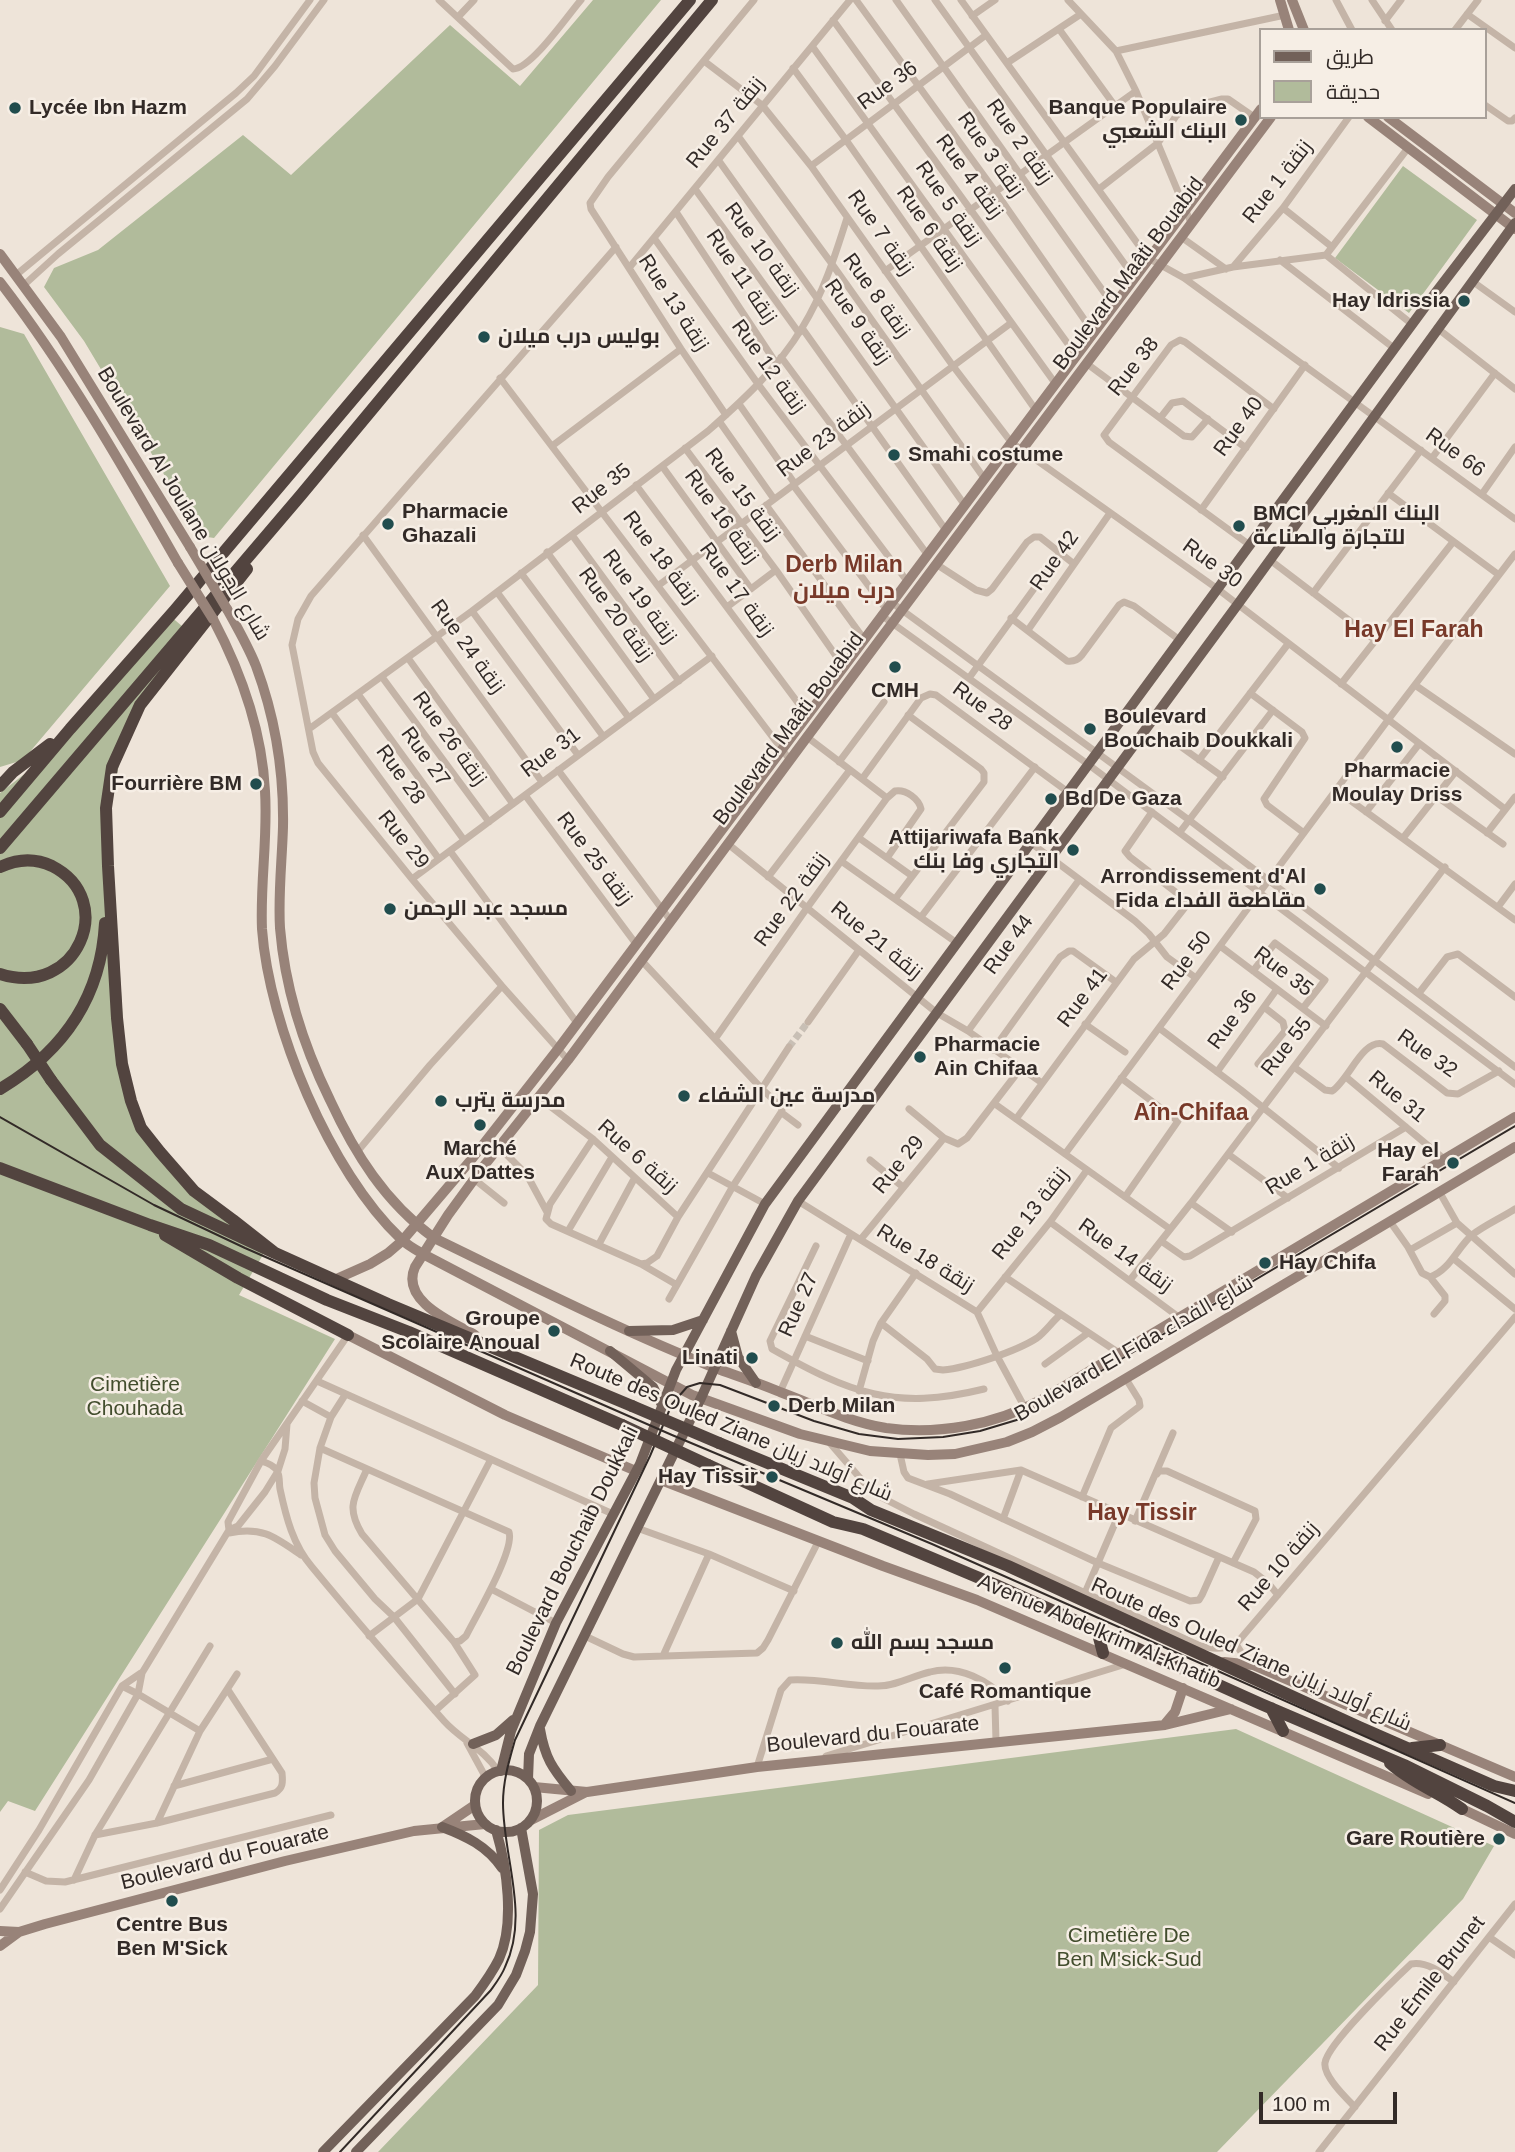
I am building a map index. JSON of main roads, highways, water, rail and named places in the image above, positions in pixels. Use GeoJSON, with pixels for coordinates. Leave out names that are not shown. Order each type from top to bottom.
{"type":"FeatureCollection","features":[{"type":"Feature","properties":{"kind":"highway"},"geometry":{"type":"LineString","coordinates":[[0,812],[184,600],[690,0]]}},
{"type":"Feature","properties":{"kind":"highway"},"geometry":{"type":"LineString","coordinates":[[0,848],[301,495],[712,0]]}},
{"type":"Feature","properties":{"kind":"highway"},"geometry":{"type":"LineString","coordinates":[[275,1253],[194,1191],[141,1128],[122,1064],[117,1018],[106,808],[112,767],[140,705],[281,526],[301,495]]}},
{"type":"Feature","properties":{"kind":"highway"},"geometry":{"type":"LineString","coordinates":[[0,779],[70,729]]}},
{"type":"Feature","properties":{"kind":"highway"},"geometry":{"type":"LineString","coordinates":[[0,786],[13,772]]}},
{"type":"Feature","properties":{"kind":"highway"},"geometry":{"type":"LineString","coordinates":[[0,867],[24,860],[43,862],[60,871],[77,889],[85,922],[82,939],[74,954],[56,970],[30,978],[0,974]]}},
{"type":"Feature","properties":{"kind":"highway"},"geometry":{"type":"LineString","coordinates":[[0,1089],[30,1068],[61,1039],[76,1021],[86,1001],[100,962],[108,866]]}},
{"type":"Feature","properties":{"kind":"highway","name":"Route des Ouled Ziane شارع أولاد زيان"},"geometry":{"type":"LineString","coordinates":[[0,1009],[100,1145],[181,1209],[334,1280],[853,1498],[871,1510],[1008,1566],[1494,1786],[1515,1791]]}},
{"type":"Feature","properties":{"kind":"highway","name":"Route des Ouled Ziane شارع أولاد زيان"},"geometry":{"type":"LineString","coordinates":[[0,1171],[21,1176],[150,1226],[209,1245],[327,1300],[409,1332],[622,1425],[833,1522],[863,1529],[1379,1754],[1488,1806],[1515,1822]]}},
{"type":"Feature","properties":{"kind":"highway"},"geometry":{"type":"LineString","coordinates":[[150,1226],[237,1278],[348,1335]]}},
{"type":"Feature","properties":{"kind":"highway"},"geometry":{"type":"LineString","coordinates":[[1097,1630],[1103,1653]]}},
{"type":"Feature","properties":{"kind":"highway"},"geometry":{"type":"LineString","coordinates":[[1271,1708],[1283,1731]]}},
{"type":"Feature","properties":{"kind":"highway"},"geometry":{"type":"LineString","coordinates":[[1409,1748],[1440,1745]]}},
{"type":"Feature","properties":{"kind":"highway"},"geometry":{"type":"LineString","coordinates":[[1379,1754],[1405,1776],[1462,1809]]}},
{"type":"Feature","properties":{"kind":"main road","name":"Boulevard Bouchaib Doukkali"},"geometry":{"type":"LineString","coordinates":[[500,1771],[518,1716],[556,1623],[636,1471],[684,1354],[765,1204],[1515,189]]}},
{"type":"Feature","properties":{"kind":"main road"},"geometry":{"type":"LineString","coordinates":[[531,1783],[514,1771],[500,1771],[485,1778],[476,1795],[478,1815],[485,1824],[505,1832],[522,1828],[531,1820],[537,1808],[537,1797],[531,1783],[529,1754],[540,1726],[701,1398],[756,1276],[799,1201],[1514,226]]}},
{"type":"Feature","properties":{"kind":"main road"},"geometry":{"type":"LineString","coordinates":[[628,1331],[673,1330],[703,1320]]}},
{"type":"Feature","properties":{"kind":"main road"},"geometry":{"type":"LineString","coordinates":[[731,1331],[738,1357],[756,1383]]}},
{"type":"Feature","properties":{"kind":"main road"},"geometry":{"type":"LineString","coordinates":[[610,1351],[653,1387],[662,1405]]}},
{"type":"Feature","properties":{"kind":"main road"},"geometry":{"type":"LineString","coordinates":[[470,1743],[496,1735],[518,1716]]}},
{"type":"Feature","properties":{"kind":"main road"},"geometry":{"type":"LineString","coordinates":[[540,1726],[544,1750],[550,1764],[571,1791]]}},
{"type":"Feature","properties":{"kind":"main road"},"geometry":{"type":"LineString","coordinates":[[442,1827],[468,1837],[484,1848],[505,1873]]}},
{"type":"Feature","properties":{"kind":"main road"},"geometry":{"type":"LineString","coordinates":[[356,2152],[498,2005],[516,1975],[530,1931],[533,1894],[522,1828]]}},
{"type":"Feature","properties":{"kind":"main road"},"geometry":{"type":"LineString","coordinates":[[323,2152],[475,1996],[500,1957],[508,1919],[505,1873],[496,1830]]}},
{"type":"Feature","properties":{"kind":"tunnel"},"geometry":{"type":"LineString","coordinates":[[789,1047],[808,1022]]}},
{"type":"Feature","properties":{"kind":"tram line"},"geometry":{"type":"LineString","coordinates":[[0,1117],[154,1205],[245,1248],[672,1435],[932,1544],[1515,1803]]}},
{"type":"Feature","properties":{"kind":"tram line"},"geometry":{"type":"LineString","coordinates":[[340,2152],[491,1990],[504,1970],[512,1947],[515,1906],[503,1803],[505,1779],[515,1740],[672,1404],[687,1387],[700,1383],[720,1385],[814,1421],[859,1434],[898,1439],[943,1437],[980,1431],[1020,1419],[1515,1126]]}},
{"type":"Feature","properties":{"kind":"place","name":"Lycée Ibn Hazm"},"geometry":{"type":"Point","coordinates":[15,108]}},
{"type":"Feature","properties":{"kind":"place","name":"Banque Populaire البنك الشعبي"},"geometry":{"type":"Point","coordinates":[1241,120]}},
{"type":"Feature","properties":{"kind":"place","name":"Hay Idrissia"},"geometry":{"type":"Point","coordinates":[1464,301]}},
{"type":"Feature","properties":{"kind":"place","name":"بوليس درب ميلان"},"geometry":{"type":"Point","coordinates":[484,337]}},
{"type":"Feature","properties":{"kind":"place","name":"Smahi costume"},"geometry":{"type":"Point","coordinates":[894,455]}},
{"type":"Feature","properties":{"kind":"place","name":"Pharmacie Ghazali"},"geometry":{"type":"Point","coordinates":[388,524]}},
{"type":"Feature","properties":{"kind":"place","name":"BMCI البنك المغربي للتجارة والصناعة"},"geometry":{"type":"Point","coordinates":[1239,526]}},
{"type":"Feature","properties":{"kind":"place","name":"CMH"},"geometry":{"type":"Point","coordinates":[895,667]}},
{"type":"Feature","properties":{"kind":"place","name":"Boulevard Bouchaib Doukkali"},"geometry":{"type":"Point","coordinates":[1090,729]}},
{"type":"Feature","properties":{"kind":"place","name":"Pharmacie Moulay Driss"},"geometry":{"type":"Point","coordinates":[1397,747]}},
{"type":"Feature","properties":{"kind":"place","name":"Fourrière BM"},"geometry":{"type":"Point","coordinates":[256,784]}},
{"type":"Feature","properties":{"kind":"place","name":"Bd De Gaza"},"geometry":{"type":"Point","coordinates":[1051,799]}},
{"type":"Feature","properties":{"kind":"place","name":"Attijariwafa Bank التجاري وفا بنك"},"geometry":{"type":"Point","coordinates":[1073,850]}},
{"type":"Feature","properties":{"kind":"place","name":"Arrondissement d'Al Fida مقاطعة الفداء"},"geometry":{"type":"Point","coordinates":[1320,889]}},
{"type":"Feature","properties":{"kind":"place","name":"مسجد عبد الرحمن"},"geometry":{"type":"Point","coordinates":[390,909]}},
{"type":"Feature","properties":{"kind":"place","name":"Pharmacie Ain Chifaa"},"geometry":{"type":"Point","coordinates":[920,1057]}},
{"type":"Feature","properties":{"kind":"place","name":"مدرسة عين الشفاء"},"geometry":{"type":"Point","coordinates":[684,1096]}},
{"type":"Feature","properties":{"kind":"place","name":"مدرسة يترب"},"geometry":{"type":"Point","coordinates":[441,1101]}},
{"type":"Feature","properties":{"kind":"place","name":"Marché Aux Dattes"},"geometry":{"type":"Point","coordinates":[480,1125]}},
{"type":"Feature","properties":{"kind":"place","name":"Hay el Farah"},"geometry":{"type":"Point","coordinates":[1453,1163]}},
{"type":"Feature","properties":{"kind":"place","name":"Hay Chifa"},"geometry":{"type":"Point","coordinates":[1265,1263]}},
{"type":"Feature","properties":{"kind":"place","name":"Groupe Scolaire Anoual"},"geometry":{"type":"Point","coordinates":[554,1331]}},
{"type":"Feature","properties":{"kind":"place","name":"Linati"},"geometry":{"type":"Point","coordinates":[752,1358]}},
{"type":"Feature","properties":{"kind":"place","name":"Derb Milan"},"geometry":{"type":"Point","coordinates":[774,1406]}},
{"type":"Feature","properties":{"kind":"place","name":"Hay Tissir"},"geometry":{"type":"Point","coordinates":[772,1477]}},
{"type":"Feature","properties":{"kind":"place","name":"مسجد بسم الله"},"geometry":{"type":"Point","coordinates":[837,1643]}},
{"type":"Feature","properties":{"kind":"place","name":"Café Romantique"},"geometry":{"type":"Point","coordinates":[1005,1668]}},
{"type":"Feature","properties":{"kind":"place","name":"Gare Routière"},"geometry":{"type":"Point","coordinates":[1499,1839]}},
{"type":"Feature","properties":{"kind":"place","name":"Centre Bus Ben M'Sick"},"geometry":{"type":"Point","coordinates":[172,1901]}},
{"type":"Feature","properties":{"kind":"district","name":"Derb Milan درب ميلان"},"geometry":{"type":"Point","coordinates":[844,579]}},
{"type":"Feature","properties":{"kind":"district","name":"Hay El Farah"},"geometry":{"type":"Point","coordinates":[1414,631]}},
{"type":"Feature","properties":{"kind":"district","name":"Aîn-Chifaa"},"geometry":{"type":"Point","coordinates":[1191,1114]}},
{"type":"Feature","properties":{"kind":"district","name":"Hay Tissir"},"geometry":{"type":"Point","coordinates":[1142,1514]}},
{"type":"Feature","properties":{"kind":"park label","name":"Cimetière Chouhada"},"geometry":{"type":"Point","coordinates":[135,1397]}},
{"type":"Feature","properties":{"kind":"park label","name":"Cimetière De Ben M'sick-Sud"},"geometry":{"type":"Point","coordinates":[1129,1948]}}]}
